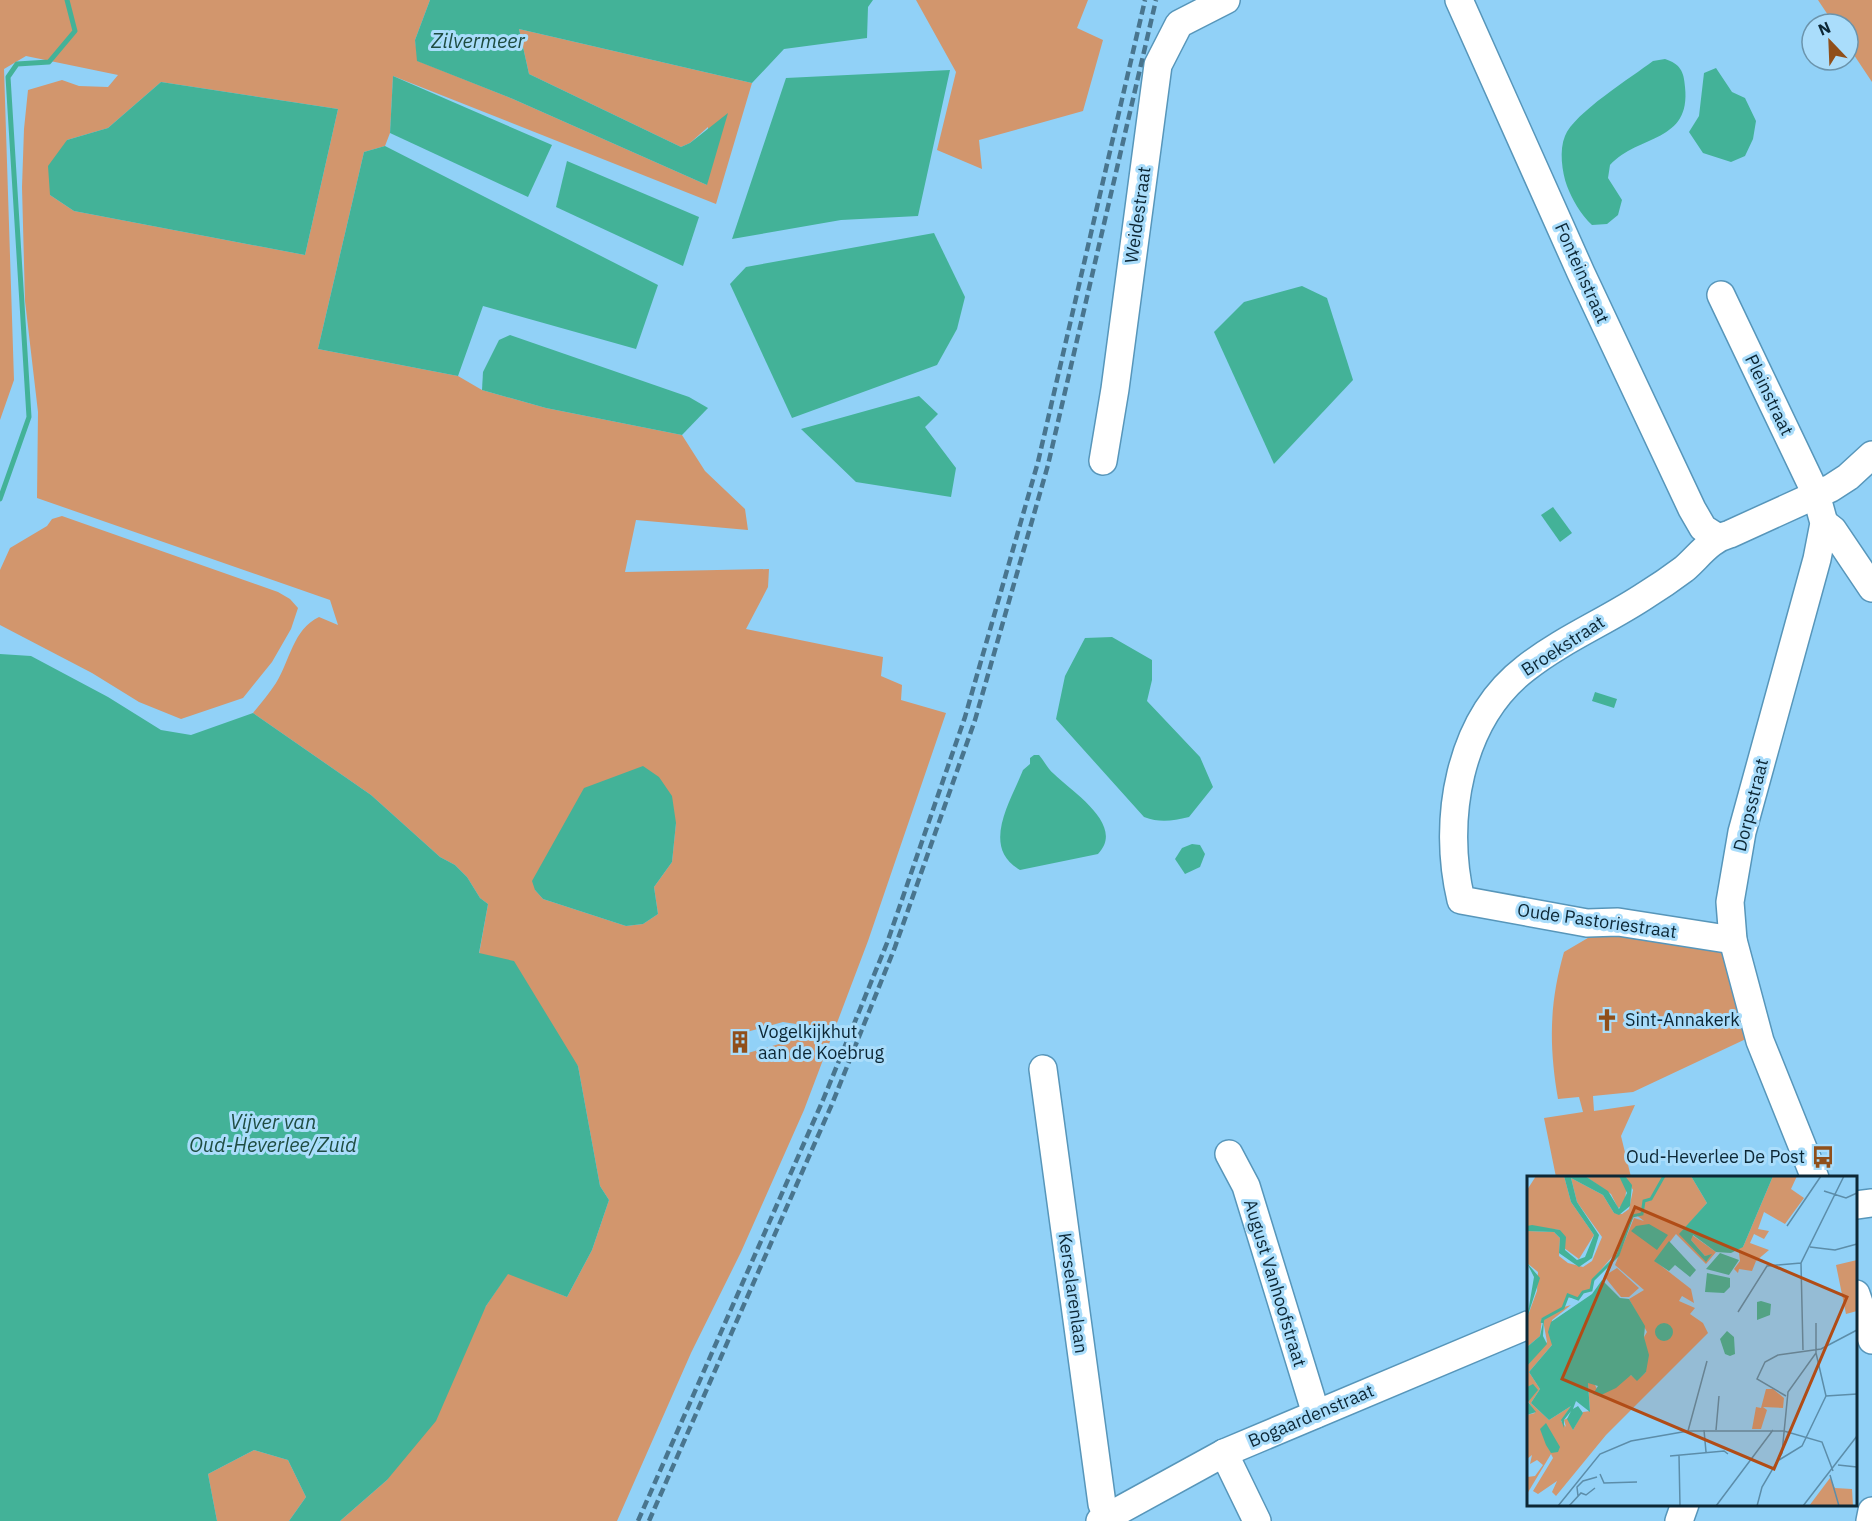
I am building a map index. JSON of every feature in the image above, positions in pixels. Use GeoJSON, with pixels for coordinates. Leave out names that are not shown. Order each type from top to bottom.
{"type":"FeatureCollection","features":[{"type":"Feature","properties":{"kind":"street","name":"Weidestraat"},"geometry":{"type":"LineString","coordinates":[[1103,461],[1115,389],[1158,65],[1179,24],[1226,0]]}},
{"type":"Feature","properties":{"kind":"street","name":"Fonteinstraat"},"geometry":{"type":"LineString","coordinates":[[1459,0],[1581,273],[1692,509],[1703,528],[1717,537]]}},
{"type":"Feature","properties":{"kind":"street","name":"Pleinstraat"},"geometry":{"type":"LineString","coordinates":[[1720,295],[1816,495]]}},
{"type":"Feature","properties":{"kind":"street"},"geometry":{"type":"LineString","coordinates":[[1816,495],[1848,477],[1872,454]]}},
{"type":"Feature","properties":{"kind":"street","name":"Broekstraat"},"geometry":{"type":"LineString","coordinates":[[1461,900],[1454,870],[1455,809],[1465,755],[1494,701],[1516,676],[1545,654],[1645,596],[1683,569],[1717,537],[1730,534],[1816,495]]}},
{"type":"Feature","properties":{"kind":"street","name":"Dorpsstraat"},"geometry":{"type":"LineString","coordinates":[[1814,1176],[1760,1041],[1735,947],[1730,902],[1742,832],[1824,523],[1816,495]]}},
{"type":"Feature","properties":{"kind":"street"},"geometry":{"type":"LineString","coordinates":[[1824,523],[1833,530],[1872,588]]}},
{"type":"Feature","properties":{"kind":"street","name":"Oude Pastoriestraat"},"geometry":{"type":"LineString","coordinates":[[1461,900],[1587,923],[1618,922],[1735,947]]}},
{"type":"Feature","properties":{"kind":"street","name":"Kerselarenlaan"},"geometry":{"type":"LineString","coordinates":[[1043,1069],[1104,1519]]}},
{"type":"Feature","properties":{"kind":"street","name":"August Vanhoofstraat"},"geometry":{"type":"LineString","coordinates":[[1229,1154],[1246,1186],[1316,1414]]}},
{"type":"Feature","properties":{"kind":"street"},"geometry":{"type":"LineString","coordinates":[[1857,1205],[1872,1203]]}},
{"type":"Feature","properties":{"kind":"street"},"geometry":{"type":"LineString","coordinates":[[1857,1297],[1872,1340]]}},
{"type":"Feature","properties":{"kind":"street","name":"Bogaardenstraat"},"geometry":{"type":"LineString","coordinates":[[1104,1519],[1224,1453],[1527,1325]]}},
{"type":"Feature","properties":{"kind":"street"},"geometry":{"type":"LineString","coordinates":[[1224,1453],[1257,1521]]}},
{"type":"Feature","properties":{"kind":"street"},"geometry":{"type":"LineString","coordinates":[[1679,1521],[1684,1506]]}},
{"type":"Feature","properties":{"kind":"street"},"geometry":{"type":"LineString","coordinates":[[1870,1521],[1872,1511]]}},
{"type":"Feature","properties":{"kind":"shaded area"},"geometry":{"type":"Polygon","coordinates":[[[0,0],[430,0],[415,40],[418,61],[513,99],[707,185],[708,127],[690,143],[681,147],[529,74],[519,29],[752,83],[716,204],[393,76],[390,133],[385,146],[364,152],[318,349],[458,376],[482,390],[546,408],[682,435],[705,471],[745,509],[748,530],[636,520],[625,572],[769,569],[768,587],[746,629],[883,657],[881,676],[902,685],[901,700],[946,713],[868,941],[804,1110],[741,1252],[691,1353],[617,1521],[340,1521],[387,1480],[486,1306],[508,1273],[567,1297],[592,1250],[609,1200],[600,1186],[578,1066],[479,954],[488,904],[480,898],[467,877],[455,865],[440,857],[371,795],[253,713],[276,683],[303,629],[319,617],[338,625],[330,600],[37,498],[38,412],[25,301],[22,187],[28,90],[62,80],[79,86],[108,87],[118,75],[26,56],[4,69],[14,380],[0,420],[0,0]],[[161,82],[108,128],[67,140],[50,195],[74,211],[305,255],[338,109],[161,82]],[[676,823],[535,890],[543,899],[626,926],[643,924],[658,914],[654,887],[672,862],[676,823]],[[783,1022],[732,1036],[739,1049],[746,1045],[748,1053],[796,1039],[796,1024],[783,1022]]]}},
{"type":"Feature","properties":{"kind":"shaded area"},"geometry":{"type":"Polygon","coordinates":[[[916,0],[1088,0],[1077,28],[1103,40],[1083,111],[979,140],[982,169],[937,150],[956,72],[916,0]]]}},
{"type":"Feature","properties":{"kind":"shaded area"},"geometry":{"type":"Polygon","coordinates":[[[1818,0],[1872,0],[1872,82],[1860,64],[1860,12],[1826,12],[1818,0]]]}},
{"type":"Feature","properties":{"kind":"shaded area"},"geometry":{"type":"Polygon","coordinates":[[[62,516],[278,592],[290,599],[298,608],[291,629],[272,662],[243,698],[181,719],[139,702],[92,673],[0,625],[0,570],[10,548],[47,526],[52,519],[62,516]]]}},
{"type":"Feature","properties":{"kind":"shaded area"},"geometry":{"type":"Polygon","coordinates":[[[1610,925],[1715,944],[1725,956],[1748,1038],[1633,1092],[1593,1096],[1594,1111],[1635,1105],[1621,1136],[1631,1176],[1556,1176],[1544,1118],[1583,1112],[1579,1097],[1558,1099],[1553,1061],[1553,1007],[1564,952],[1610,925]]]}},
{"type":"Feature","properties":{"kind":"shaded area"},"geometry":{"type":"Polygon","coordinates":[[[254,1450],[288,1460],[306,1497],[289,1521],[217,1521],[208,1474],[254,1450]]]}},
{"type":"Feature","properties":{"kind":"water","name":"Zilvermeer"},"geometry":{"type":"Polygon","coordinates":[[[430,0],[873,0],[868,7],[867,38],[784,49],[752,83],[519,29],[529,74],[681,147],[690,143],[728,113],[707,185],[513,99],[417,61],[415,40],[430,0]]]}},
{"type":"Feature","properties":{"kind":"water"},"geometry":{"type":"Polygon","coordinates":[[[1665,59],[1678,66],[1684,77],[1685,105],[1680,118],[1672,128],[1622,155],[1610,165],[1608,178],[1622,200],[1618,215],[1607,224],[1592,225],[1577,207],[1565,180],[1562,154],[1565,136],[1591,106],[1653,61],[1665,59]]]}},
{"type":"Feature","properties":{"kind":"water"},"geometry":{"type":"Polygon","coordinates":[[[1716,68],[1732,92],[1745,98],[1756,121],[1753,139],[1745,156],[1731,162],[1703,153],[1689,132],[1699,116],[1704,73],[1716,68]]]}},
{"type":"Feature","properties":{"kind":"water"},"geometry":{"type":"Polygon","coordinates":[[[950,70],[918,216],[841,220],[732,239],[786,78],[950,70]]]}},
{"type":"Feature","properties":{"kind":"water"},"geometry":{"type":"Polygon","coordinates":[[[393,76],[552,145],[528,197],[390,133],[393,76]]]}},
{"type":"Feature","properties":{"kind":"water"},"geometry":{"type":"Polygon","coordinates":[[[161,82],[338,109],[305,255],[74,211],[50,195],[48,166],[67,140],[108,128],[161,82]]]}},
{"type":"Feature","properties":{"kind":"water"},"geometry":{"type":"Polygon","coordinates":[[[385,146],[658,285],[636,349],[483,306],[458,376],[318,349],[364,152],[385,146]]]}},
{"type":"Feature","properties":{"kind":"water"},"geometry":{"type":"Polygon","coordinates":[[[567,161],[699,217],[683,266],[556,207],[567,161]]]}},
{"type":"Feature","properties":{"kind":"water"},"geometry":{"type":"Polygon","coordinates":[[[934,233],[965,297],[957,329],[937,365],[792,418],[730,284],[746,267],[934,233]]]}},
{"type":"Feature","properties":{"kind":"water"},"geometry":{"type":"Polygon","coordinates":[[[1302,286],[1327,298],[1353,380],[1274,464],[1214,332],[1244,302],[1302,286]]]}},
{"type":"Feature","properties":{"kind":"water"},"geometry":{"type":"Polygon","coordinates":[[[510,335],[689,397],[708,408],[682,435],[546,408],[482,390],[483,372],[499,340],[510,335]]]}},
{"type":"Feature","properties":{"kind":"water"},"geometry":{"type":"Polygon","coordinates":[[[919,396],[938,414],[925,427],[956,468],[951,497],[856,482],[801,429],[919,396]]]}},
{"type":"Feature","properties":{"kind":"water"},"geometry":{"type":"Polygon","coordinates":[[[1553,507],[1572,533],[1560,542],[1541,515],[1553,507]]]}},
{"type":"Feature","properties":{"kind":"water"},"geometry":{"type":"Polygon","coordinates":[[[1112,637],[1152,660],[1152,680],[1147,701],[1200,757],[1213,787],[1189,817],[1166,821],[1144,817],[1056,719],[1065,676],[1085,638],[1112,637]]]}},
{"type":"Feature","properties":{"kind":"water","name":"Vijver van Oud-Heverlee/Zuid"},"geometry":{"type":"Polygon","coordinates":[[[0,654],[31,656],[108,697],[161,730],[191,735],[253,713],[371,795],[440,857],[455,865],[467,877],[480,898],[488,904],[479,953],[514,961],[578,1066],[600,1186],[609,1200],[592,1250],[567,1297],[508,1274],[486,1306],[436,1421],[387,1480],[340,1521],[289,1521],[306,1497],[288,1460],[254,1450],[208,1474],[217,1521],[0,1521],[0,654]]]}},
{"type":"Feature","properties":{"kind":"water"},"geometry":{"type":"Polygon","coordinates":[[[1595,692],[1617,699],[1614,708],[1592,701],[1595,692]]]}},
{"type":"Feature","properties":{"kind":"water"},"geometry":{"type":"Polygon","coordinates":[[[1039,755],[1052,772],[1093,810],[1101,821],[1105,832],[1105,843],[1098,854],[1020,870],[1008,860],[1002,849],[1000,836],[1002,823],[1023,770],[1030,764],[1030,758],[1039,755]]]}},
{"type":"Feature","properties":{"kind":"water"},"geometry":{"type":"Polygon","coordinates":[[[643,766],[659,777],[672,796],[676,823],[672,862],[654,887],[658,914],[643,924],[626,926],[543,899],[535,890],[532,881],[584,788],[643,766]]]}},
{"type":"Feature","properties":{"kind":"water"},"geometry":{"type":"Polygon","coordinates":[[[1192,844],[1200,845],[1205,854],[1200,867],[1185,874],[1175,859],[1182,848],[1192,844]]]}},
{"type":"Feature","properties":{"kind":"waterway"},"geometry":{"type":"LineString","coordinates":[[0,499],[29,417],[8,77],[17,64],[49,62],[75,31],[67,0]]}},
{"type":"Feature","properties":{"kind":"railway"},"geometry":{"type":"LineString","coordinates":[[638,1521],[823,1100],[887,943],[965,717],[1038,462],[1145,0]]}},
{"type":"Feature","properties":{"kind":"railway"},"geometry":{"type":"LineString","coordinates":[[649,1521],[832,1104],[895,947],[975,720],[1048,465],[1156,0]]}},
{"type":"Feature","properties":{"kind":"place","name":"Sint-Annakerk"},"geometry":{"type":"Point","coordinates":[1607,1020]}},
{"type":"Feature","properties":{"kind":"place","name":"Vogelkijkhut aan de Koebrug"},"geometry":{"type":"Point","coordinates":[740,1042]}},
{"type":"Feature","properties":{"kind":"place","name":"Oud-Heverlee De Post"},"geometry":{"type":"Point","coordinates":[1823,1157]}}]}
